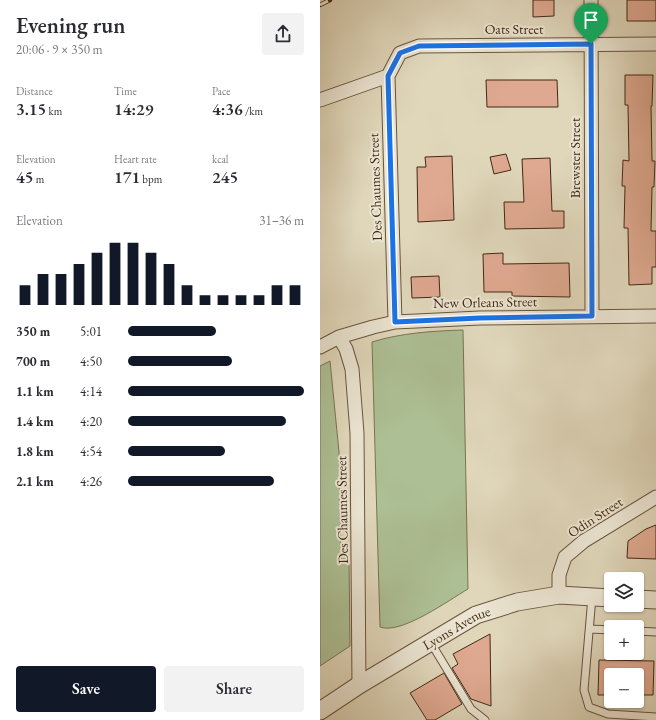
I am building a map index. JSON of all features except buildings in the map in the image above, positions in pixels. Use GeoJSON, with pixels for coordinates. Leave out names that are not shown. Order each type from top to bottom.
{"type":"FeatureCollection","features":[{"type":"Feature","properties":{"kind":"street","name":"Brewster Street"},"geometry":{"type":"LineString","coordinates":[[591,0],[592,316]]}},
{"type":"Feature","properties":{"kind":"street","name":"Oats Street"},"geometry":{"type":"LineString","coordinates":[[388,76],[400,53],[419,46],[656,44]]}},
{"type":"Feature","properties":{"kind":"street"},"geometry":{"type":"LineString","coordinates":[[320,100],[388,76]]}},
{"type":"Feature","properties":{"kind":"street","name":"Des Chaumes Street"},"geometry":{"type":"LineString","coordinates":[[388,76],[395,322]]}},
{"type":"Feature","properties":{"kind":"street","name":"New Orleans Street"},"geometry":{"type":"LineString","coordinates":[[320,347],[339,337],[395,322],[472,318],[656,316]]}},
{"type":"Feature","properties":{"kind":"street","name":"Des Chaumes Street"},"geometry":{"type":"LineString","coordinates":[[339,337],[346,350],[352,369],[357,433],[359,685]]}},
{"type":"Feature","properties":{"kind":"street","name":"Odin Street"},"geometry":{"type":"LineString","coordinates":[[559,595],[559,575],[565,557],[584,541],[656,497]]}},
{"type":"Feature","properties":{"kind":"street","name":"Lyons Avenue"},"geometry":{"type":"LineString","coordinates":[[320,711],[359,685],[476,615],[517,602],[559,595],[604,598]]}},
{"type":"Feature","properties":{"kind":"street"},"geometry":{"type":"LineString","coordinates":[[644,599],[656,600]]}},
{"type":"Feature","properties":{"kind":"lane"},"geometry":{"type":"LineString","coordinates":[[592,597],[584,690],[589,706],[608,714],[656,717]]}},
{"type":"Feature","properties":{"kind":"lane"},"geometry":{"type":"LineString","coordinates":[[590,629],[604,630]]}},
{"type":"Feature","properties":{"kind":"lane"},"geometry":{"type":"LineString","coordinates":[[644,631],[656,632]]}},
{"type":"Feature","properties":{"kind":"lane"},"geometry":{"type":"LineString","coordinates":[[431,642],[471,710],[485,720]]}},
{"type":"Feature","properties":{"kind":"green space"},"geometry":{"type":"Polygon","coordinates":[[[463,330],[468,589],[425,615],[412,621],[400,626],[389,628],[380,627],[372,342],[394,336],[463,330]]]}},
{"type":"Feature","properties":{"kind":"green space"},"geometry":{"type":"Polygon","coordinates":[[[330,361],[339,452],[341,559],[349,559],[350,646],[320,666],[320,366],[330,361]]]}},
{"type":"Feature","properties":{"kind":"railway"},"geometry":{"type":"LineString","coordinates":[[320,5],[330,0]]}},
{"type":"Feature","properties":{"kind":"route"},"geometry":{"type":"LineString","coordinates":[[591,44],[592,316],[480,318],[395,322],[388,76],[400,53],[419,46],[591,44]]}}]}
